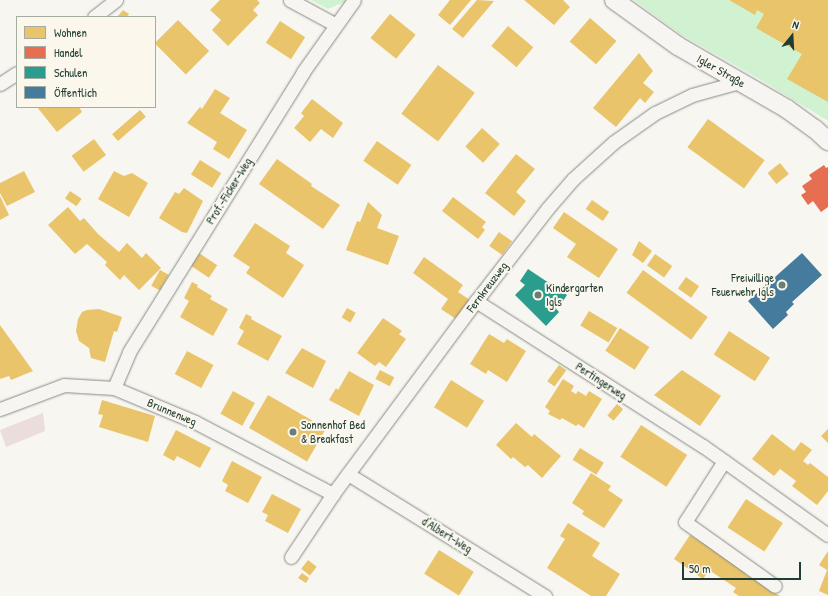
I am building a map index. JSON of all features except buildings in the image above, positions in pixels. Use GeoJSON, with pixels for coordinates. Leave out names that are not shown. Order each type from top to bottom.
{"type":"FeatureCollection","features":[{"type":"Feature","properties":{"kind":"main road","name":"Igler Straße"},"geometry":{"type":"LineString","coordinates":[[614,0],[678,46],[787,109],[815,129],[828,141]]}},
{"type":"Feature","properties":{"kind":"street"},"geometry":{"type":"LineString","coordinates":[[95,16],[116,0]]}},
{"type":"Feature","properties":{"kind":"street"},"geometry":{"type":"LineString","coordinates":[[290,0],[336,25]]}},
{"type":"Feature","properties":{"kind":"street","name":"Prof.-Ficker-Weg"},"geometry":{"type":"LineString","coordinates":[[114,388],[129,352],[303,72],[354,0]]}},
{"type":"Feature","properties":{"kind":"street"},"geometry":{"type":"LineString","coordinates":[[0,84],[16,74]]}},
{"type":"Feature","properties":{"kind":"street","name":"Fernkreuzweg"},"geometry":{"type":"LineString","coordinates":[[290,557],[332,494],[476,301],[567,185],[614,142],[673,103],[692,95],[739,82]]}},
{"type":"Feature","properties":{"kind":"street","name":"Pertingerweg"},"geometry":{"type":"LineString","coordinates":[[476,301],[704,446],[828,535]]}},
{"type":"Feature","properties":{"kind":"street","name":"Brunnenweg"},"geometry":{"type":"LineString","coordinates":[[0,410],[64,385],[114,388],[195,422],[332,494]]}},
{"type":"Feature","properties":{"kind":"street"},"geometry":{"type":"LineString","coordinates":[[724,461],[685,522],[775,586]]}},
{"type":"Feature","properties":{"kind":"street","name":"d'Albert-Weg"},"geometry":{"type":"LineString","coordinates":[[348,474],[545,596]]}},
{"type":"Feature","properties":{"kind":"green space"},"geometry":{"type":"Polygon","coordinates":[[[311,0],[349,0],[328,9],[311,0]]]}},
{"type":"Feature","properties":{"kind":"green space"},"geometry":{"type":"Polygon","coordinates":[[[634,0],[828,0],[828,121],[763,81],[682,35],[634,0]]]}},
{"type":"Feature","properties":{"kind":"place","name":"Freiwillige Feuerwehr Igls"},"geometry":{"type":"Point","coordinates":[782,285]}},
{"type":"Feature","properties":{"kind":"place","name":"Kindergarten Igls"},"geometry":{"type":"Point","coordinates":[538,295]}},
{"type":"Feature","properties":{"kind":"place","name":"Sonnenhof Bed & Breakfast"},"geometry":{"type":"Point","coordinates":[293,432]}}]}
